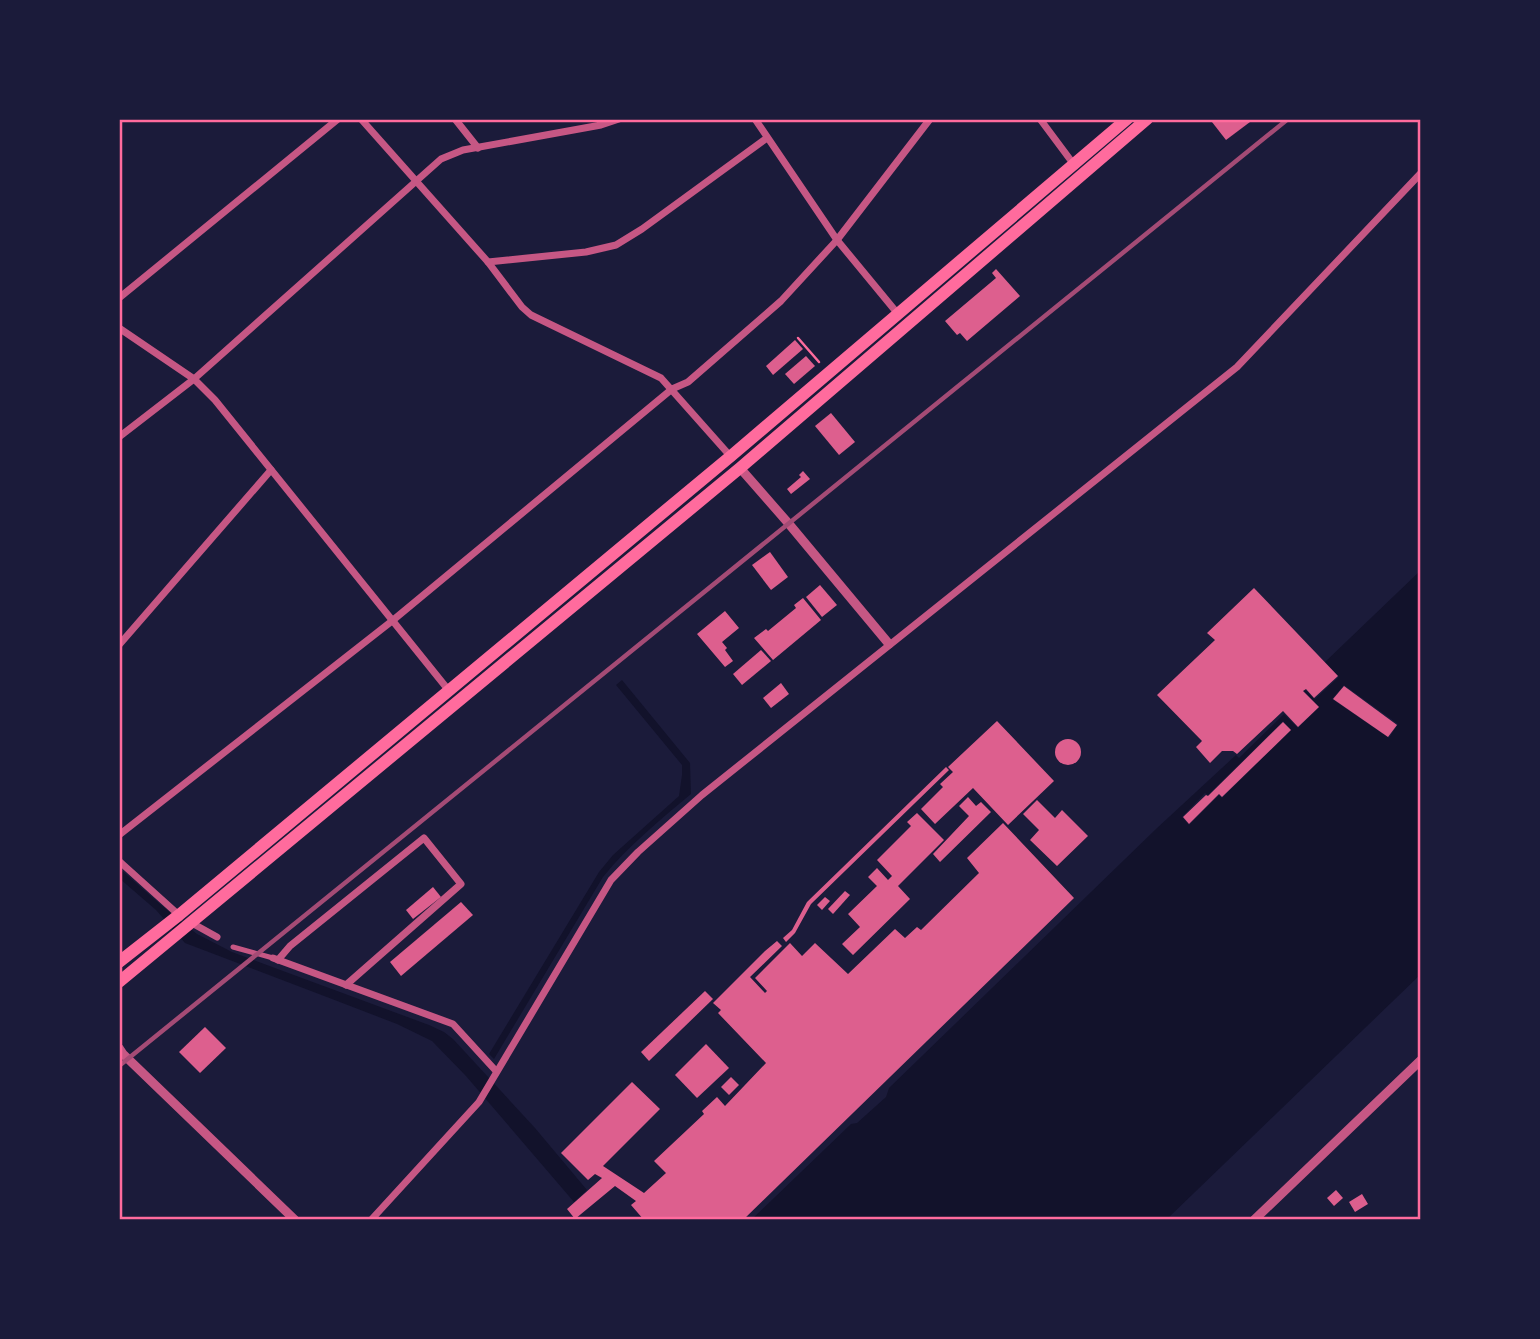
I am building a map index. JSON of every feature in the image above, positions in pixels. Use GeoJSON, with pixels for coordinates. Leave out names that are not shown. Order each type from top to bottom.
{"type":"FeatureCollection","features":[{"type":"Feature","properties":{"kind":"highway"},"geometry":{"type":"LineString","coordinates":[[453,695],[740,468],[908,326],[1078,170],[1127,119]]}},
{"type":"Feature","properties":{"kind":"highway"},"geometry":{"type":"LineString","coordinates":[[119,982],[185,919],[453,695],[899,314],[1078,170],[1146,119]]}},
{"type":"Feature","properties":{"kind":"highway"},"geometry":{"type":"LineString","coordinates":[[119,961],[185,919]]}},
{"type":"Feature","properties":{"kind":"street"},"geometry":{"type":"LineString","coordinates":[[119,298],[338,119]]}},
{"type":"Feature","properties":{"kind":"street"},"geometry":{"type":"LineString","coordinates":[[362,119],[531,315],[661,378],[731,456],[889,644]]}},
{"type":"Feature","properties":{"kind":"street"},"geometry":{"type":"LineString","coordinates":[[455,119],[478,148]]}},
{"type":"Feature","properties":{"kind":"street"},"geometry":{"type":"LineString","coordinates":[[119,437],[194,379],[440,159],[463,150],[601,125],[619,119]]}},
{"type":"Feature","properties":{"kind":"street"},"geometry":{"type":"LineString","coordinates":[[755,119],[837,240],[908,326]]}},
{"type":"Feature","properties":{"kind":"street"},"geometry":{"type":"LineString","coordinates":[[119,835],[392,621],[672,389],[688,382],[781,301],[837,240],[930,119]]}},
{"type":"Feature","properties":{"kind":"street"},"geometry":{"type":"LineString","coordinates":[[1040,119],[1078,170]]}},
{"type":"Feature","properties":{"kind":"street"},"geometry":{"type":"LineString","coordinates":[[488,262],[586,252],[617,244],[642,229],[767,138]]}},
{"type":"Feature","properties":{"kind":"street"},"geometry":{"type":"LineString","coordinates":[[371,1220],[479,1101],[611,880],[638,852],[702,795],[1237,367],[1421,173]]}},
{"type":"Feature","properties":{"kind":"street"},"geometry":{"type":"LineString","coordinates":[[119,328],[194,379],[215,400],[453,695]]}},
{"type":"Feature","properties":{"kind":"street"},"geometry":{"type":"LineString","coordinates":[[119,645],[271,470]]}},
{"type":"Feature","properties":{"kind":"street"},"geometry":{"type":"LineString","coordinates":[[275,959],[424,838],[461,884],[346,985]]}},
{"type":"Feature","properties":{"kind":"street"},"geometry":{"type":"LineString","coordinates":[[119,862],[185,919],[216,937]]}},
{"type":"Feature","properties":{"kind":"street"},"geometry":{"type":"LineString","coordinates":[[233,947],[275,959],[453,1024],[496,1071]]}},
{"type":"Feature","properties":{"kind":"street"},"geometry":{"type":"LineString","coordinates":[[119,1048],[295,1220]]}},
{"type":"Feature","properties":{"kind":"street"},"geometry":{"type":"LineString","coordinates":[[1254,1220],[1421,1060]]}},
{"type":"Feature","properties":{"kind":"path"},"geometry":{"type":"LineString","coordinates":[[797,338],[819,362]]}},
{"type":"Feature","properties":{"kind":"shaded area"},"geometry":{"type":"Polygon","coordinates":[[[1421,570],[1421,974],[1166,1220],[751,1220],[851,1124],[857,1123],[886,1097],[889,1088],[1236,755],[1239,758],[1284,714],[1298,728],[1319,707],[1304,691],[1315,699],[1339,677],[1325,662],[1421,570]],[[1344,685],[1332,699],[1389,738],[1398,724],[1344,685]],[[1283,721],[1182,817],[1189,825],[1219,795],[1222,798],[1291,730],[1283,721]]]}},
{"type":"Feature","properties":{"kind":"shaded area"},"geometry":{"type":"Polygon","coordinates":[[[622,680],[690,763],[691,794],[634,844],[603,877],[494,1059],[489,1054],[599,872],[613,855],[679,796],[682,765],[616,685],[622,680]]]}},
{"type":"Feature","properties":{"kind":"shaded area"},"geometry":{"type":"Polygon","coordinates":[[[119,868],[197,934],[232,952],[444,1032],[535,1128],[587,1190],[574,1202],[466,1076],[432,1041],[397,1024],[185,943],[156,910],[119,878],[119,868]]]}},
{"type":"Feature","properties":{"kind":"building"},"geometry":{"type":"Polygon","coordinates":[[[1215,119],[1254,119],[1226,140],[1212,122],[1215,119]]]}},
{"type":"Feature","properties":{"kind":"building"},"geometry":{"type":"Polygon","coordinates":[[[996,269],[1020,296],[967,341],[960,333],[957,335],[945,321],[996,278],[992,273],[996,269]]]}},
{"type":"Feature","properties":{"kind":"building"},"geometry":{"type":"Polygon","coordinates":[[[795,340],[803,349],[773,375],[766,366],[795,340]]]}},
{"type":"Feature","properties":{"kind":"building"},"geometry":{"type":"Polygon","coordinates":[[[806,356],[815,366],[794,384],[785,374],[806,356]]]}},
{"type":"Feature","properties":{"kind":"building"},"geometry":{"type":"Polygon","coordinates":[[[831,413],[855,442],[839,455],[815,426],[831,413]]]}},
{"type":"Feature","properties":{"kind":"building"},"geometry":{"type":"Polygon","coordinates":[[[803,471],[810,479],[791,494],[787,489],[801,477],[799,475],[803,471]]]}},
{"type":"Feature","properties":{"kind":"building"},"geometry":{"type":"Polygon","coordinates":[[[770,552],[788,577],[771,590],[752,565],[770,552]]]}},
{"type":"Feature","properties":{"kind":"building"},"geometry":{"type":"Polygon","coordinates":[[[820,585],[837,605],[822,617],[806,597],[820,585]]]}},
{"type":"Feature","properties":{"kind":"building"},"geometry":{"type":"Polygon","coordinates":[[[1254,588],[1338,676],[1314,698],[1306,689],[1303,691],[1319,707],[1298,727],[1283,711],[1237,754],[1233,751],[1222,751],[1210,763],[1196,747],[1202,741],[1157,695],[1215,640],[1207,633],[1254,588]]]}},
{"type":"Feature","properties":{"kind":"building"},"geometry":{"type":"Polygon","coordinates":[[[803,598],[821,620],[773,660],[754,638],[766,629],[768,631],[796,608],[794,605],[803,598]]]}},
{"type":"Feature","properties":{"kind":"building"},"geometry":{"type":"Polygon","coordinates":[[[725,611],[739,628],[722,642],[733,661],[725,667],[697,634],[725,611]]]}},
{"type":"Feature","properties":{"kind":"building"},"geometry":{"type":"Polygon","coordinates":[[[761,650],[771,661],[742,685],[733,674],[761,650]]]}},
{"type":"Feature","properties":{"kind":"building"},"geometry":{"type":"Polygon","coordinates":[[[781,683],[789,694],[771,708],[763,698],[781,683]]]}},
{"type":"Feature","properties":{"kind":"building"},"geometry":{"type":"Polygon","coordinates":[[[1344,686],[1397,725],[1388,737],[1333,699],[1344,686]]]}},
{"type":"Feature","properties":{"kind":"building"},"geometry":{"type":"Polygon","coordinates":[[[997,721],[1054,781],[1008,825],[973,788],[935,824],[921,809],[943,787],[940,784],[953,772],[948,767],[997,721]]]}},
{"type":"Feature","properties":{"kind":"building"},"geometry":{"type":"Polygon","coordinates":[[[1283,722],[1291,730],[1222,797],[1219,794],[1189,824],[1183,817],[1283,722]]]}},
{"type":"Feature","properties":{"kind":"building"},"geometry":{"type":"Polygon","coordinates":[[[1068,739],[1077,743],[1081,752],[1077,761],[1068,765],[1059,761],[1055,752],[1059,743],[1068,739]]]}},
{"type":"Feature","properties":{"kind":"building"},"geometry":{"type":"Polygon","coordinates":[[[946,767],[949,770],[811,904],[795,933],[786,942],[783,938],[792,930],[807,902],[946,767]]]}},
{"type":"Feature","properties":{"kind":"building"},"geometry":{"type":"Polygon","coordinates":[[[968,797],[976,806],[981,802],[991,812],[940,862],[933,854],[969,816],[959,806],[968,797]]]}},
{"type":"Feature","properties":{"kind":"building"},"geometry":{"type":"Polygon","coordinates":[[[1037,800],[1055,818],[1062,810],[1088,836],[1057,866],[1030,840],[1039,830],[1023,814],[1037,800]]]}},
{"type":"Feature","properties":{"kind":"building"},"geometry":{"type":"Polygon","coordinates":[[[917,813],[944,840],[898,886],[910,899],[853,955],[842,944],[860,927],[848,914],[877,886],[868,877],[877,868],[888,880],[892,876],[877,860],[911,826],[907,822],[917,813]]]}},
{"type":"Feature","properties":{"kind":"building"},"geometry":{"type":"Polygon","coordinates":[[[1003,823],[1074,898],[743,1220],[644,1220],[631,1205],[636,1201],[615,1186],[575,1219],[567,1209],[602,1178],[595,1174],[588,1180],[561,1153],[632,1082],[660,1109],[603,1166],[644,1193],[666,1173],[654,1161],[704,1114],[702,1111],[717,1097],[725,1106],[766,1063],[718,1013],[721,1010],[713,1003],[765,951],[777,941],[782,946],[750,977],[765,993],[767,991],[755,978],[790,943],[802,956],[815,943],[848,974],[895,929],[905,938],[917,927],[921,930],[979,873],[967,858],[1003,823]]]}},
{"type":"Feature","properties":{"kind":"building"},"geometry":{"type":"Polygon","coordinates":[[[433,887],[441,897],[413,919],[406,910],[433,887]]]}},
{"type":"Feature","properties":{"kind":"building"},"geometry":{"type":"Polygon","coordinates":[[[845,891],[850,895],[833,914],[828,909],[845,891]]]}},
{"type":"Feature","properties":{"kind":"building"},"geometry":{"type":"Polygon","coordinates":[[[825,897],[830,901],[822,910],[817,905],[825,897]]]}},
{"type":"Feature","properties":{"kind":"building"},"geometry":{"type":"Polygon","coordinates":[[[461,902],[473,915],[401,976],[390,962],[461,902]]]}},
{"type":"Feature","properties":{"kind":"building"},"geometry":{"type":"Polygon","coordinates":[[[705,991],[713,999],[649,1061],[641,1052],[705,991]]]}},
{"type":"Feature","properties":{"kind":"building"},"geometry":{"type":"Polygon","coordinates":[[[205,1027],[226,1048],[200,1073],[179,1052],[205,1027]]]}},
{"type":"Feature","properties":{"kind":"building"},"geometry":{"type":"Polygon","coordinates":[[[706,1044],[729,1068],[697,1098],[675,1075],[706,1044]]]}},
{"type":"Feature","properties":{"kind":"building"},"geometry":{"type":"Polygon","coordinates":[[[731,1077],[739,1085],[729,1095],[721,1087],[731,1077]]]}},
{"type":"Feature","properties":{"kind":"building"},"geometry":{"type":"Polygon","coordinates":[[[1336,1190],[1343,1198],[1334,1206],[1327,1198],[1336,1190]]]}},
{"type":"Feature","properties":{"kind":"building"},"geometry":{"type":"Polygon","coordinates":[[[1362,1194],[1368,1204],[1355,1212],[1349,1202],[1362,1194]]]}},
{"type":"Feature","properties":{"kind":"railway"},"geometry":{"type":"LineString","coordinates":[[119,1066],[1288,119]]}}]}
